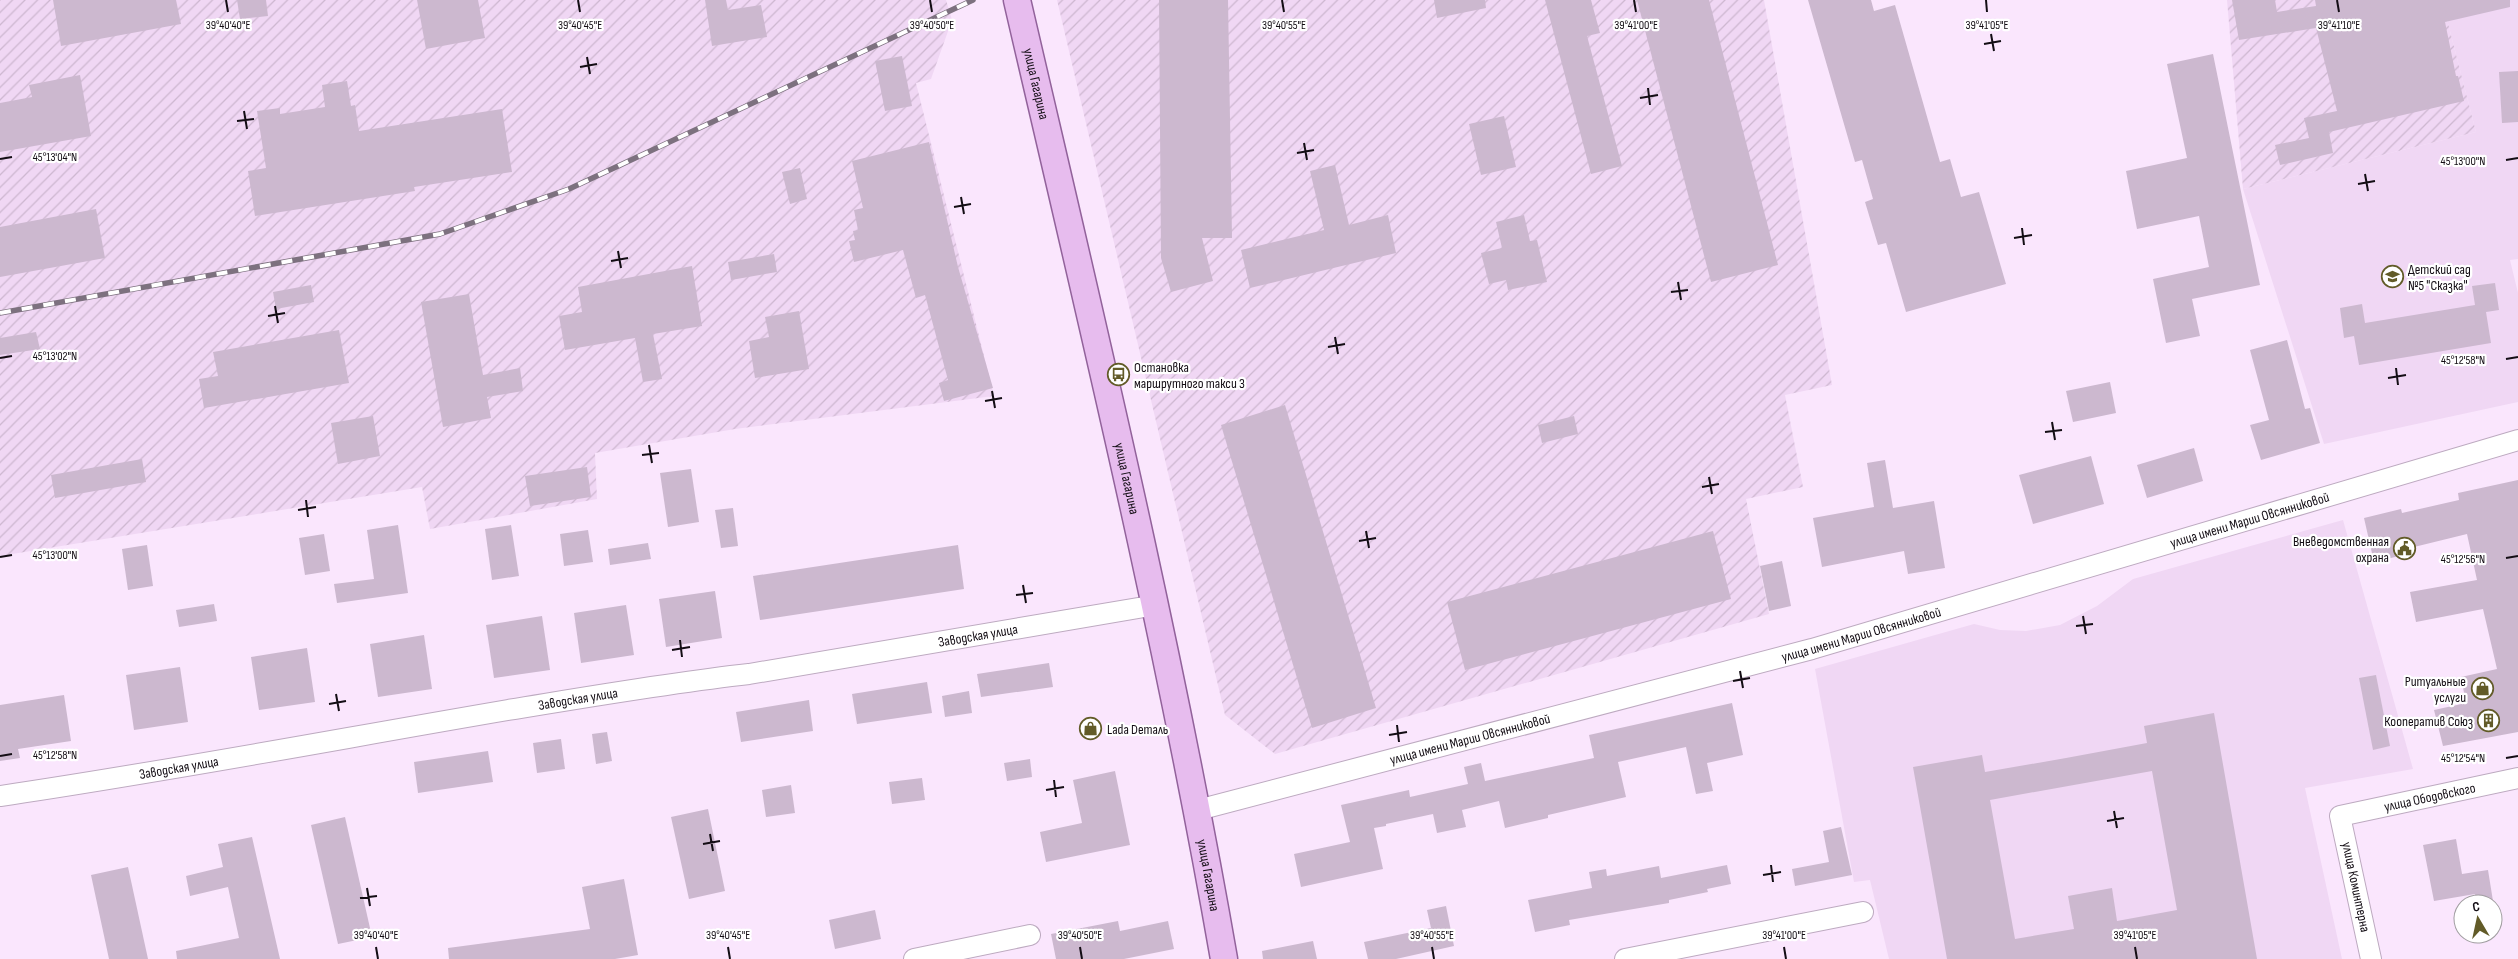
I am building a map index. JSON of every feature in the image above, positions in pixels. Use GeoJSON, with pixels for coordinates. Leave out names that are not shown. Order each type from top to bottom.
{"type":"FeatureCollection","features":[{"type":"Feature","properties":{"kind":"main road","name":"улица Гагарина"},"geometry":{"type":"LineString","coordinates":[[1017,0],[1156,605],[1198,810],[1224,959]]}},
{"type":"Feature","properties":{"kind":"street","name":"улица имени Марии Овсянниковой"},"geometry":{"type":"LineString","coordinates":[[1198,810],[1821,646],[2518,440]]}},
{"type":"Feature","properties":{"kind":"street","name":"Заводская улица"},"geometry":{"type":"LineString","coordinates":[[0,796],[152,773],[292,746],[682,682],[749,674],[1156,605]]}},
{"type":"Feature","properties":{"kind":"street","name":"улица Ободовского"},"geometry":{"type":"LineString","coordinates":[[2340,816],[2518,778]]}},
{"type":"Feature","properties":{"kind":"street","name":"улица Коминтерна"},"geometry":{"type":"LineString","coordinates":[[2340,816],[2371,959]]}},
{"type":"Feature","properties":{"kind":"street"},"geometry":{"type":"LineString","coordinates":[[1624,959],[1863,912]]}},
{"type":"Feature","properties":{"kind":"street"},"geometry":{"type":"LineString","coordinates":[[914,959],[1030,935]]}},
{"type":"Feature","properties":{"kind":"shaded area"},"geometry":{"type":"Polygon","coordinates":[[[0,0],[946,0],[952,20],[931,79],[916,83],[994,396],[735,429],[595,453],[597,499],[430,529],[422,487],[0,556],[0,0]]]}},
{"type":"Feature","properties":{"kind":"shaded area"},"geometry":{"type":"Polygon","coordinates":[[[1057,0],[1764,0],[1832,385],[1785,395],[1803,487],[1746,499],[1769,614],[1275,754],[1225,715],[1057,0]]]}},
{"type":"Feature","properties":{"kind":"shaded area"},"geometry":{"type":"Polygon","coordinates":[[[2227,0],[2442,0],[2476,132],[2243,189],[2227,0]]]}},
{"type":"Feature","properties":{"kind":"shaded area","name":"Детский сад №5 \"Сказка\""},"geometry":{"type":"Polygon","coordinates":[[[2442,0],[2518,0],[2518,259],[2510,260],[2518,293],[2518,402],[2324,444],[2243,189],[2476,132],[2442,0]]]}},
{"type":"Feature","properties":{"kind":"shaded area"},"geometry":{"type":"Polygon","coordinates":[[[2343,520],[2413,769],[2305,788],[2342,959],[1889,959],[1870,880],[1854,882],[1815,669],[1974,624],[2000,630],[2026,631],[2060,625],[2097,606],[2133,579],[2343,520]]]}},
{"type":"Feature","properties":{"kind":"building"},"geometry":{"type":"Polygon","coordinates":[[[53,0],[176,0],[181,24],[61,46],[53,0]]]}},
{"type":"Feature","properties":{"kind":"building"},"geometry":{"type":"Polygon","coordinates":[[[237,0],[266,0],[268,16],[240,19],[237,0]]]}},
{"type":"Feature","properties":{"kind":"building"},"geometry":{"type":"Polygon","coordinates":[[[417,0],[478,0],[485,38],[426,49],[417,0]]]}},
{"type":"Feature","properties":{"kind":"building"},"geometry":{"type":"Polygon","coordinates":[[[705,0],[726,0],[728,10],[761,5],[767,37],[712,46],[705,0]]]}},
{"type":"Feature","properties":{"kind":"building"},"geometry":{"type":"Polygon","coordinates":[[[1159,0],[1228,0],[1232,238],[1202,238],[1213,281],[1171,292],[1161,258],[1159,0]]]}},
{"type":"Feature","properties":{"kind":"building"},"geometry":{"type":"Polygon","coordinates":[[[1434,0],[1485,0],[1486,8],[1437,18],[1434,0]]]}},
{"type":"Feature","properties":{"kind":"building"},"geometry":{"type":"Polygon","coordinates":[[[1545,0],[1591,0],[1600,33],[1587,36],[1622,166],[1591,174],[1545,0]]]}},
{"type":"Feature","properties":{"kind":"building"},"geometry":{"type":"Polygon","coordinates":[[[1637,0],[1709,0],[1778,265],[1711,282],[1637,0]]]}},
{"type":"Feature","properties":{"kind":"building"},"geometry":{"type":"Polygon","coordinates":[[[1808,0],[1871,0],[1874,11],[1895,5],[1940,162],[1950,159],[1961,197],[1979,192],[2006,284],[1906,312],[1886,243],[1878,245],[1865,202],[1873,199],[1862,160],[1855,162],[1808,0]]]}},
{"type":"Feature","properties":{"kind":"building"},"geometry":{"type":"Polygon","coordinates":[[[2232,0],[2275,0],[2277,12],[2316,6],[2315,0],[2510,0],[2510,7],[2445,22],[2456,76],[2458,76],[2464,101],[2329,132],[2333,153],[2280,165],[2275,145],[2309,138],[2304,118],[2337,111],[2316,28],[2239,40],[2232,0]]]}},
{"type":"Feature","properties":{"kind":"building"},"geometry":{"type":"Polygon","coordinates":[[[2213,54],[2260,285],[2192,299],[2200,336],[2166,343],[2153,279],[2209,267],[2199,216],[2137,229],[2126,171],[2187,158],[2167,64],[2213,54]]]}},
{"type":"Feature","properties":{"kind":"building"},"geometry":{"type":"Polygon","coordinates":[[[902,56],[912,106],[885,111],[875,61],[902,56]]]}},
{"type":"Feature","properties":{"kind":"building"},"geometry":{"type":"Polygon","coordinates":[[[2518,71],[2518,122],[2502,123],[2499,72],[2518,71]]]}},
{"type":"Feature","properties":{"kind":"building"},"geometry":{"type":"Polygon","coordinates":[[[80,75],[91,136],[0,152],[0,103],[32,97],[29,85],[80,75]]]}},
{"type":"Feature","properties":{"kind":"building"},"geometry":{"type":"Polygon","coordinates":[[[347,81],[351,106],[355,105],[359,131],[502,109],[512,172],[414,187],[415,191],[255,216],[248,171],[266,168],[257,111],[280,108],[280,114],[325,107],[322,85],[347,81]]]}},
{"type":"Feature","properties":{"kind":"building"},"geometry":{"type":"Polygon","coordinates":[[[1504,116],[1516,167],[1481,175],[1469,124],[1504,116]]]}},
{"type":"Feature","properties":{"kind":"building"},"geometry":{"type":"Polygon","coordinates":[[[929,142],[958,267],[993,388],[944,401],[939,383],[948,380],[925,295],[916,298],[903,250],[854,262],[849,241],[855,240],[853,231],[858,230],[854,210],[863,208],[852,161],[929,142]]]}},
{"type":"Feature","properties":{"kind":"building"},"geometry":{"type":"Polygon","coordinates":[[[1335,165],[1349,225],[1388,215],[1396,253],[1250,288],[1241,250],[1324,230],[1310,171],[1335,165]]]}},
{"type":"Feature","properties":{"kind":"building"},"geometry":{"type":"Polygon","coordinates":[[[800,168],[807,199],[790,204],[782,172],[800,168]]]}},
{"type":"Feature","properties":{"kind":"building"},"geometry":{"type":"Polygon","coordinates":[[[96,209],[105,258],[0,277],[0,227],[96,209]]]}},
{"type":"Feature","properties":{"kind":"building"},"geometry":{"type":"Polygon","coordinates":[[[1524,215],[1530,241],[1537,240],[1547,282],[1508,290],[1506,280],[1489,284],[1481,253],[1502,248],[1496,222],[1524,215]]]}},
{"type":"Feature","properties":{"kind":"building"},"geometry":{"type":"Polygon","coordinates":[[[774,254],[777,272],[731,280],[728,262],[774,254]]]}},
{"type":"Feature","properties":{"kind":"building"},"geometry":{"type":"Polygon","coordinates":[[[692,266],[702,326],[653,334],[662,379],[643,382],[635,338],[565,350],[559,316],[582,312],[578,287],[692,266]]]}},
{"type":"Feature","properties":{"kind":"building"},"geometry":{"type":"Polygon","coordinates":[[[2495,283],[2499,310],[2486,312],[2491,343],[2359,365],[2354,336],[2344,338],[2340,308],[2362,304],[2365,323],[2475,305],[2472,286],[2495,283]]]}},
{"type":"Feature","properties":{"kind":"building"},"geometry":{"type":"Polygon","coordinates":[[[311,285],[314,302],[276,309],[273,292],[311,285]]]}},
{"type":"Feature","properties":{"kind":"building"},"geometry":{"type":"Polygon","coordinates":[[[469,294],[483,375],[520,368],[523,391],[487,397],[491,418],[443,427],[421,302],[469,294]]]}},
{"type":"Feature","properties":{"kind":"building"},"geometry":{"type":"Polygon","coordinates":[[[799,311],[809,369],[755,378],[749,341],[769,337],[765,317],[799,311]]]}},
{"type":"Feature","properties":{"kind":"building"},"geometry":{"type":"Polygon","coordinates":[[[339,330],[349,383],[204,408],[199,379],[218,376],[213,352],[339,330]]]}},
{"type":"Feature","properties":{"kind":"building"},"geometry":{"type":"Polygon","coordinates":[[[36,332],[40,349],[0,355],[0,338],[36,332]]]}},
{"type":"Feature","properties":{"kind":"building"},"geometry":{"type":"Polygon","coordinates":[[[2287,340],[2305,409],[2310,408],[2320,443],[2261,460],[2250,425],[2269,420],[2250,350],[2287,340]]]}},
{"type":"Feature","properties":{"kind":"building"},"geometry":{"type":"Polygon","coordinates":[[[2110,382],[2116,413],[2073,422],[2066,391],[2110,382]]]}},
{"type":"Feature","properties":{"kind":"building"},"geometry":{"type":"Polygon","coordinates":[[[1285,405],[1376,708],[1312,728],[1221,425],[1285,405]]]}},
{"type":"Feature","properties":{"kind":"building"},"geometry":{"type":"Polygon","coordinates":[[[373,416],[380,456],[338,464],[331,423],[373,416]]]}},
{"type":"Feature","properties":{"kind":"building"},"geometry":{"type":"Polygon","coordinates":[[[1574,416],[1578,434],[1542,443],[1538,425],[1574,416]]]}},
{"type":"Feature","properties":{"kind":"building"},"geometry":{"type":"Polygon","coordinates":[[[2194,448],[2203,481],[2147,498],[2137,465],[2194,448]]]}},
{"type":"Feature","properties":{"kind":"building"},"geometry":{"type":"Polygon","coordinates":[[[2091,456],[2104,504],[2033,524],[2019,475],[2091,456]]]}},
{"type":"Feature","properties":{"kind":"building"},"geometry":{"type":"Polygon","coordinates":[[[142,459],[146,482],[55,498],[51,475],[142,459]]]}},
{"type":"Feature","properties":{"kind":"building"},"geometry":{"type":"Polygon","coordinates":[[[1885,460],[1893,508],[1934,501],[1945,568],[1908,574],[1904,551],[1822,567],[1813,518],[1874,507],[1867,463],[1885,460]]]}},
{"type":"Feature","properties":{"kind":"building"},"geometry":{"type":"Polygon","coordinates":[[[587,467],[591,497],[530,506],[525,476],[587,467]]]}},
{"type":"Feature","properties":{"kind":"building"},"geometry":{"type":"Polygon","coordinates":[[[691,469],[699,522],[668,527],[660,473],[691,469]]]}},
{"type":"Feature","properties":{"kind":"building"},"geometry":{"type":"Polygon","coordinates":[[[2518,480],[2518,732],[2443,746],[2434,710],[2466,703],[2461,677],[2497,669],[2483,609],[2416,622],[2410,592],[2477,580],[2467,534],[2410,548],[2412,553],[2374,562],[2364,518],[2401,509],[2402,513],[2459,500],[2458,493],[2518,480]]]}},
{"type":"Feature","properties":{"kind":"building"},"geometry":{"type":"Polygon","coordinates":[[[733,508],[738,546],[721,548],[715,510],[733,508]]]}},
{"type":"Feature","properties":{"kind":"building"},"geometry":{"type":"Polygon","coordinates":[[[398,525],[408,593],[337,603],[334,584],[374,579],[367,530],[398,525]]]}},
{"type":"Feature","properties":{"kind":"building"},"geometry":{"type":"Polygon","coordinates":[[[511,525],[519,576],[492,580],[485,529],[511,525]]]}},
{"type":"Feature","properties":{"kind":"building"},"geometry":{"type":"Polygon","coordinates":[[[588,530],[593,562],[564,566],[560,534],[588,530]]]}},
{"type":"Feature","properties":{"kind":"building"},"geometry":{"type":"Polygon","coordinates":[[[1713,531],[1731,599],[1465,670],[1447,602],[1713,531]]]}},
{"type":"Feature","properties":{"kind":"building"},"geometry":{"type":"Polygon","coordinates":[[[324,534],[330,571],[305,575],[299,538],[324,534]]]}},
{"type":"Feature","properties":{"kind":"building"},"geometry":{"type":"Polygon","coordinates":[[[648,543],[651,559],[610,565],[608,549],[648,543]]]}},
{"type":"Feature","properties":{"kind":"building"},"geometry":{"type":"Polygon","coordinates":[[[147,545],[153,586],[128,590],[122,549],[147,545]]]}},
{"type":"Feature","properties":{"kind":"building"},"geometry":{"type":"Polygon","coordinates":[[[958,545],[964,589],[760,620],[753,576],[958,545]]]}},
{"type":"Feature","properties":{"kind":"building"},"geometry":{"type":"Polygon","coordinates":[[[1782,561],[1791,606],[1769,611],[1760,566],[1782,561]]]}},
{"type":"Feature","properties":{"kind":"building"},"geometry":{"type":"Polygon","coordinates":[[[715,591],[722,638],[666,647],[659,599],[715,591]]]}},
{"type":"Feature","properties":{"kind":"building"},"geometry":{"type":"Polygon","coordinates":[[[214,604],[217,621],[179,627],[176,610],[214,604]]]}},
{"type":"Feature","properties":{"kind":"building"},"geometry":{"type":"Polygon","coordinates":[[[626,605],[634,655],[581,663],[574,613],[626,605]]]}},
{"type":"Feature","properties":{"kind":"building"},"geometry":{"type":"Polygon","coordinates":[[[542,616],[550,670],[494,678],[486,625],[542,616]]]}},
{"type":"Feature","properties":{"kind":"building"},"geometry":{"type":"Polygon","coordinates":[[[424,635],[432,689],[378,697],[370,644],[424,635]]]}},
{"type":"Feature","properties":{"kind":"building"},"geometry":{"type":"Polygon","coordinates":[[[307,648],[315,702],[259,710],[251,657],[307,648]]]}},
{"type":"Feature","properties":{"kind":"building"},"geometry":{"type":"Polygon","coordinates":[[[1049,663],[1053,687],[981,697],[977,674],[1049,663]]]}},
{"type":"Feature","properties":{"kind":"building"},"geometry":{"type":"Polygon","coordinates":[[[180,667],[188,722],[134,730],[126,675],[180,667]]]}},
{"type":"Feature","properties":{"kind":"building"},"geometry":{"type":"Polygon","coordinates":[[[2376,675],[2390,746],[2373,750],[2359,678],[2376,675]]]}},
{"type":"Feature","properties":{"kind":"building"},"geometry":{"type":"Polygon","coordinates":[[[927,682],[932,713],[857,724],[852,694],[927,682]]]}},
{"type":"Feature","properties":{"kind":"building"},"geometry":{"type":"Polygon","coordinates":[[[969,691],[972,713],[945,717],[942,696],[969,691]]]}},
{"type":"Feature","properties":{"kind":"building"},"geometry":{"type":"Polygon","coordinates":[[[64,695],[71,741],[18,749],[20,758],[0,761],[0,705],[64,695]]]}},
{"type":"Feature","properties":{"kind":"building"},"geometry":{"type":"Polygon","coordinates":[[[809,700],[813,731],[741,742],[736,712],[809,700]]]}},
{"type":"Feature","properties":{"kind":"building"},"geometry":{"type":"Polygon","coordinates":[[[1732,703],[1743,755],[1707,763],[1713,791],[1696,794],[1686,747],[1618,762],[1626,797],[1548,815],[1548,818],[1505,828],[1499,801],[1462,810],[1466,827],[1437,833],[1433,814],[1386,824],[1386,826],[1374,828],[1383,869],[1301,887],[1294,854],[1350,842],[1341,805],[1409,790],[1410,797],[1468,784],[1464,767],[1481,763],[1485,781],[1594,758],[1589,735],[1732,703]]]}},
{"type":"Feature","properties":{"kind":"building"},"geometry":{"type":"Polygon","coordinates":[[[2214,713],[2257,959],[1947,959],[1913,767],[1982,755],[1985,772],[2066,758],[2147,743],[2144,726],[2214,713]],[[2152,771],[1990,800],[2015,939],[2074,929],[2068,896],[2112,888],[2117,921],[2177,910],[2152,771]]]}},
{"type":"Feature","properties":{"kind":"building"},"geometry":{"type":"Polygon","coordinates":[[[607,732],[612,761],[596,764],[592,734],[607,732]]]}},
{"type":"Feature","properties":{"kind":"building"},"geometry":{"type":"Polygon","coordinates":[[[561,739],[565,769],[537,773],[533,743],[561,739]]]}},
{"type":"Feature","properties":{"kind":"building"},"geometry":{"type":"Polygon","coordinates":[[[488,751],[493,782],[418,793],[414,762],[488,751]]]}},
{"type":"Feature","properties":{"kind":"building"},"geometry":{"type":"Polygon","coordinates":[[[1030,759],[1032,777],[1007,781],[1004,763],[1030,759]]]}},
{"type":"Feature","properties":{"kind":"building"},"geometry":{"type":"Polygon","coordinates":[[[1115,771],[1130,845],[1046,862],[1040,832],[1082,823],[1073,780],[1115,771]]]}},
{"type":"Feature","properties":{"kind":"building"},"geometry":{"type":"Polygon","coordinates":[[[922,778],[925,800],[892,804],[889,782],[922,778]]]}},
{"type":"Feature","properties":{"kind":"building"},"geometry":{"type":"Polygon","coordinates":[[[791,785],[795,813],[766,817],[762,790],[791,785]]]}},
{"type":"Feature","properties":{"kind":"building"},"geometry":{"type":"Polygon","coordinates":[[[708,809],[725,891],[689,899],[671,817],[708,809]]]}},
{"type":"Feature","properties":{"kind":"building"},"geometry":{"type":"Polygon","coordinates":[[[345,817],[372,937],[338,944],[311,825],[345,817]]]}},
{"type":"Feature","properties":{"kind":"building"},"geometry":{"type":"Polygon","coordinates":[[[1841,827],[1852,875],[1795,886],[1792,869],[1829,862],[1823,831],[1841,827]]]}},
{"type":"Feature","properties":{"kind":"building"},"geometry":{"type":"Polygon","coordinates":[[[252,837],[280,959],[177,959],[176,951],[239,938],[228,887],[190,896],[186,876],[223,867],[218,844],[252,837]]]}},
{"type":"Feature","properties":{"kind":"building"},"geometry":{"type":"Polygon","coordinates":[[[2456,839],[2462,874],[2488,870],[2492,894],[2453,894],[2453,898],[2434,901],[2423,845],[2456,839]]]}},
{"type":"Feature","properties":{"kind":"building"},"geometry":{"type":"Polygon","coordinates":[[[1727,865],[1731,884],[1707,889],[1708,892],[1669,900],[1669,903],[1569,920],[1570,925],[1535,932],[1528,900],[1592,888],[1589,872],[1606,869],[1607,876],[1659,866],[1661,878],[1727,865]]]}},
{"type":"Feature","properties":{"kind":"building"},"geometry":{"type":"Polygon","coordinates":[[[128,867],[148,959],[109,959],[91,875],[128,867]]]}},
{"type":"Feature","properties":{"kind":"building"},"geometry":{"type":"Polygon","coordinates":[[[624,879],[638,955],[615,959],[449,959],[448,948],[590,929],[582,887],[624,879]]]}},
{"type":"Feature","properties":{"kind":"building"},"geometry":{"type":"Polygon","coordinates":[[[1446,906],[1454,946],[1396,959],[1368,959],[1364,942],[1431,928],[1427,910],[1446,906]]]}},
{"type":"Feature","properties":{"kind":"building"},"geometry":{"type":"Polygon","coordinates":[[[875,910],[881,939],[835,949],[829,920],[875,910]]]}},
{"type":"Feature","properties":{"kind":"building"},"geometry":{"type":"Polygon","coordinates":[[[1118,921],[1120,931],[1168,921],[1174,949],[1124,959],[1056,959],[1051,934],[1118,921]]]}},
{"type":"Feature","properties":{"kind":"building"},"geometry":{"type":"Polygon","coordinates":[[[1313,941],[1317,959],[1263,959],[1262,951],[1313,941]]]}},
{"type":"Feature","properties":{"kind":"railway"},"geometry":{"type":"LineString","coordinates":[[0,313],[440,234],[569,189],[973,0]]}},
{"type":"Feature","properties":{"kind":"place","name":"Детский сад №5 \"Сказка\""},"geometry":{"type":"Point","coordinates":[2392,277]}},
{"type":"Feature","properties":{"kind":"place","name":"Остановка маршрутного такси 3"},"geometry":{"type":"Point","coordinates":[1118,375]}},
{"type":"Feature","properties":{"kind":"place","name":"Вневедомственная охрана"},"geometry":{"type":"Point","coordinates":[2405,549]}},
{"type":"Feature","properties":{"kind":"place","name":"Ритуальные услуги"},"geometry":{"type":"Point","coordinates":[2482,689]}},
{"type":"Feature","properties":{"kind":"place","name":"Кооператив Союз"},"geometry":{"type":"Point","coordinates":[2489,721]}},
{"type":"Feature","properties":{"kind":"place","name":"Lada Dеталь"},"geometry":{"type":"Point","coordinates":[1091,729]}}]}
